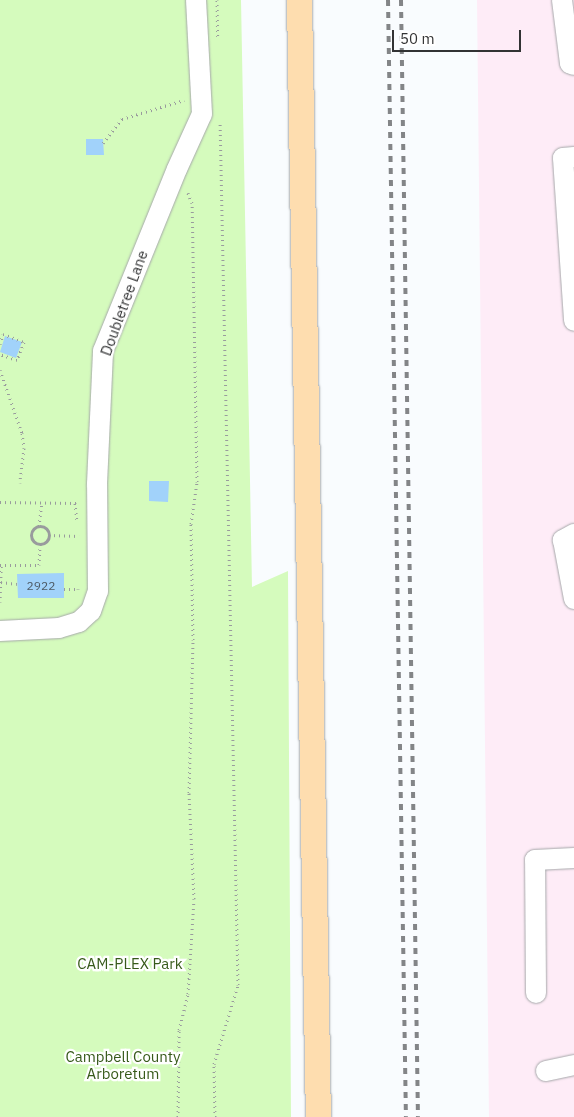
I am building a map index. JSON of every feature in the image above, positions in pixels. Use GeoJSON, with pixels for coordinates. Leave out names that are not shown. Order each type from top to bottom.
{"type":"FeatureCollection","features":[{"type":"Feature","properties":{"kind":"main road"},"geometry":{"type":"LineString","coordinates":[[299,0],[318,1117]]}},
{"type":"Feature","properties":{"kind":"street","name":"Doubletree Lane"},"geometry":{"type":"LineString","coordinates":[[0,632],[59,628],[79,622],[91,611],[98,591],[97,503],[103,351],[177,169],[202,114],[196,0]]}},
{"type":"Feature","properties":{"kind":"street"},"geometry":{"type":"LineString","coordinates":[[562,0],[570,64],[574,65]]}},
{"type":"Feature","properties":{"kind":"street"},"geometry":{"type":"LineString","coordinates":[[574,157],[563,158],[574,321]]}},
{"type":"Feature","properties":{"kind":"street"},"geometry":{"type":"LineString","coordinates":[[574,534],[563,540],[574,599]]}},
{"type":"Feature","properties":{"kind":"street"},"geometry":{"type":"LineString","coordinates":[[536,993],[535,860],[574,858]]}},
{"type":"Feature","properties":{"kind":"street"},"geometry":{"type":"LineString","coordinates":[[546,1071],[574,1065]]}},
{"type":"Feature","properties":{"kind":"path"},"geometry":{"type":"LineString","coordinates":[[217,0],[218,40]]}},
{"type":"Feature","properties":{"kind":"path"},"geometry":{"type":"LineString","coordinates":[[103,143],[122,119],[201,95]]}},
{"type":"Feature","properties":{"kind":"path"},"geometry":{"type":"LineString","coordinates":[[215,1117],[214,1064],[238,985],[220,120]]}},
{"type":"Feature","properties":{"kind":"path"},"geometry":{"type":"LineString","coordinates":[[177,169],[192,203],[197,482],[190,524],[193,640],[189,793],[194,899],[188,994],[179,1030],[178,1117]]}},
{"type":"Feature","properties":{"kind":"path"},"geometry":{"type":"LineString","coordinates":[[0,344],[3,334],[24,342],[17,360],[0,354]]}},
{"type":"Feature","properties":{"kind":"path"},"geometry":{"type":"LineString","coordinates":[[0,370],[22,433],[24,448],[20,482]]}},
{"type":"Feature","properties":{"kind":"path"},"geometry":{"type":"LineString","coordinates":[[0,502],[97,503]]}},
{"type":"Feature","properties":{"kind":"path"},"geometry":{"type":"LineString","coordinates":[[42,502],[39,526],[31,534],[34,542],[40,544],[47,540],[49,535]]}},
{"type":"Feature","properties":{"kind":"path"},"geometry":{"type":"LineString","coordinates":[[75,503],[79,545]]}},
{"type":"Feature","properties":{"kind":"path"},"geometry":{"type":"LineString","coordinates":[[39,526],[47,530],[49,535]]}},
{"type":"Feature","properties":{"kind":"path"},"geometry":{"type":"LineString","coordinates":[[49,535],[79,536]]}},
{"type":"Feature","properties":{"kind":"path"},"geometry":{"type":"LineString","coordinates":[[0,602],[0,565],[39,565],[40,544]]}},
{"type":"Feature","properties":{"kind":"path"},"geometry":{"type":"LineString","coordinates":[[64,589],[78,589],[78,580]]}},
{"type":"Feature","properties":{"kind":"path"},"geometry":{"type":"LineString","coordinates":[[1,582],[17,584]]}},
{"type":"Feature","properties":{"kind":"shaded area"},"geometry":{"type":"Polygon","coordinates":[[[477,0],[574,0],[574,1117],[489,1117],[477,0]]]}},
{"type":"Feature","properties":{"kind":"green space","name":"CAM-PLEX Park"},"geometry":{"type":"Polygon","coordinates":[[[0,0],[241,0],[252,587],[288,571],[291,1117],[0,1117],[0,0]]]}},
{"type":"Feature","properties":{"kind":"building"},"geometry":{"type":"Polygon","coordinates":[[[86,139],[103,139],[104,155],[86,155],[86,139]]]}},
{"type":"Feature","properties":{"kind":"building"},"geometry":{"type":"Polygon","coordinates":[[[5,336],[22,342],[16,358],[0,352],[5,336]]]}},
{"type":"Feature","properties":{"kind":"building"},"geometry":{"type":"Polygon","coordinates":[[[149,481],[169,481],[168,502],[149,501],[149,481]]]}},
{"type":"Feature","properties":{"kind":"building"},"geometry":{"type":"Polygon","coordinates":[[[64,573],[64,598],[18,598],[17,574],[64,573]]]}},
{"type":"Feature","properties":{"kind":"railway"},"geometry":{"type":"LineString","coordinates":[[388,0],[406,1117]]}},
{"type":"Feature","properties":{"kind":"railway"},"geometry":{"type":"LineString","coordinates":[[401,0],[418,1117]]}},
{"type":"Feature","properties":{"kind":"park label","name":"Campbell County Arboretum"},"geometry":{"type":"Point","coordinates":[123,1064]}}]}
